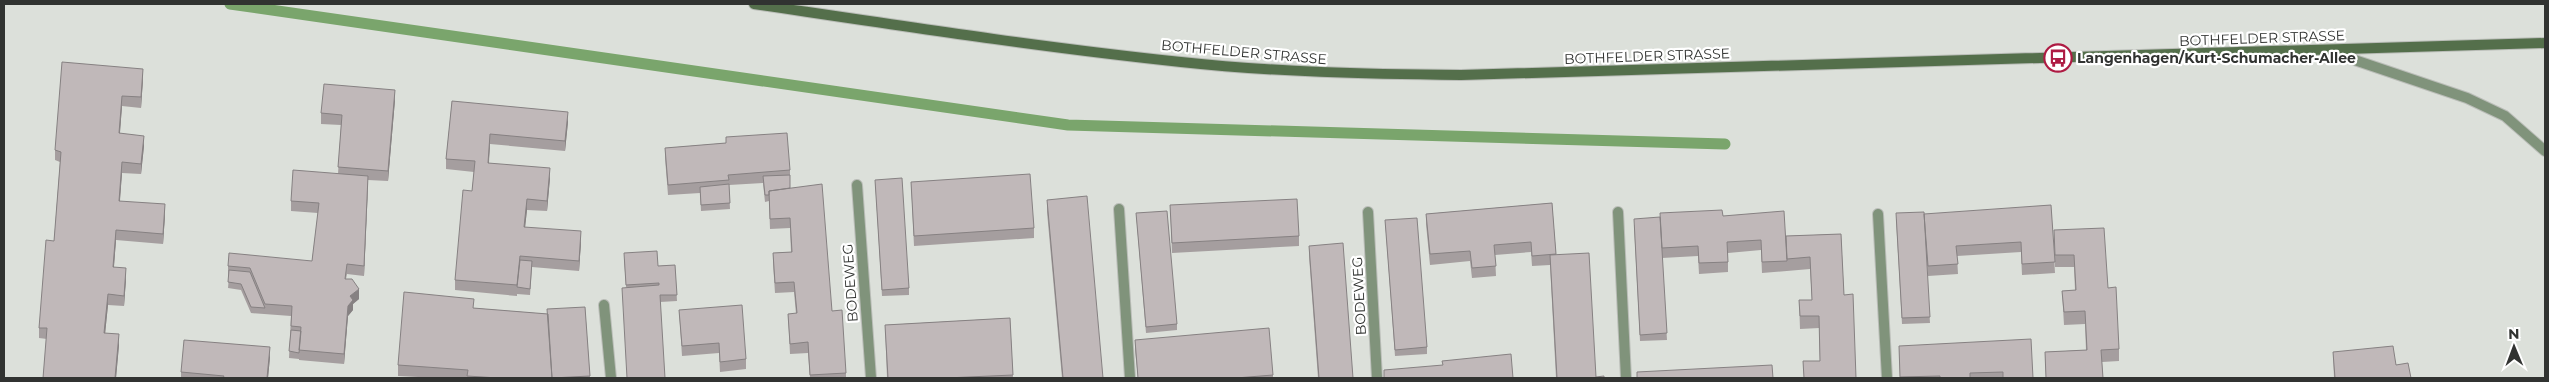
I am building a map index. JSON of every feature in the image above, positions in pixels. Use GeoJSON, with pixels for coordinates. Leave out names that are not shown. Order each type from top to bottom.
{"type":"FeatureCollection","features":[{"type":"Feature","properties":{"kind":"main road","name":"BOTHFELDER STRASSE"},"geometry":{"type":"LineString","coordinates":[[754,4],[948,32],[1182,62],[1321,73],[1461,75],[2545,43]]}},
{"type":"Feature","properties":{"kind":"street"},"geometry":{"type":"LineString","coordinates":[[2324,50],[2467,98],[2505,116],[2545,150]]}},
{"type":"Feature","properties":{"kind":"street","name":"BODEWEG"},"geometry":{"type":"LineString","coordinates":[[857,185],[871,378]]}},
{"type":"Feature","properties":{"kind":"street"},"geometry":{"type":"LineString","coordinates":[[1118,209],[1130,378]]}},
{"type":"Feature","properties":{"kind":"street","name":"BODEWEG"},"geometry":{"type":"LineString","coordinates":[[1368,212],[1378,378]]}},
{"type":"Feature","properties":{"kind":"street"},"geometry":{"type":"LineString","coordinates":[[1618,212],[1626,378]]}},
{"type":"Feature","properties":{"kind":"street"},"geometry":{"type":"LineString","coordinates":[[1878,214],[1887,378]]}},
{"type":"Feature","properties":{"kind":"street"},"geometry":{"type":"LineString","coordinates":[[604,305],[611,378]]}},
{"type":"Feature","properties":{"kind":"building"},"geometry":{"type":"Polygon","coordinates":[[[62,62],[143,69],[141,97],[122,96],[119,133],[144,136],[141,164],[122,162],[119,201],[165,204],[163,234],[116,230],[113,267],[126,268],[124,296],[108,294],[104,333],[119,334],[115,378],[43,378],[47,328],[39,328],[46,240],[54,241],[61,152],[55,150],[62,62]]]}},
{"type":"Feature","properties":{"kind":"building"},"geometry":{"type":"Polygon","coordinates":[[[324,84],[395,90],[388,171],[338,167],[342,115],[321,113],[324,84]]]}},
{"type":"Feature","properties":{"kind":"building"},"geometry":{"type":"Polygon","coordinates":[[[452,101],[568,112],[565,141],[490,134],[488,163],[550,168],[547,201],[527,199],[524,227],[581,231],[579,261],[520,256],[517,285],[455,280],[463,190],[472,191],[475,161],[446,159],[452,101]]]}},
{"type":"Feature","properties":{"kind":"building"},"geometry":{"type":"Polygon","coordinates":[[[787,133],[790,170],[728,175],[729,180],[668,185],[665,148],[726,143],[726,137],[787,133]]]}},
{"type":"Feature","properties":{"kind":"building"},"geometry":{"type":"Polygon","coordinates":[[[293,170],[368,176],[364,266],[347,264],[345,279],[352,279],[359,289],[350,296],[353,300],[348,306],[344,354],[299,350],[301,327],[291,326],[292,306],[265,304],[250,268],[228,266],[229,253],[312,261],[319,203],[291,201],[293,170]]]}},
{"type":"Feature","properties":{"kind":"building"},"geometry":{"type":"Polygon","coordinates":[[[1030,174],[1034,228],[914,236],[911,182],[1030,174]]]}},
{"type":"Feature","properties":{"kind":"building"},"geometry":{"type":"Polygon","coordinates":[[[790,175],[790,188],[769,191],[769,195],[765,195],[763,176],[790,175]]]}},
{"type":"Feature","properties":{"kind":"building"},"geometry":{"type":"Polygon","coordinates":[[[902,178],[909,288],[882,290],[875,180],[902,178]]]}},
{"type":"Feature","properties":{"kind":"building"},"geometry":{"type":"Polygon","coordinates":[[[729,184],[730,203],[701,205],[700,187],[729,184]]]}},
{"type":"Feature","properties":{"kind":"building"},"geometry":{"type":"Polygon","coordinates":[[[822,184],[832,311],[842,310],[846,373],[810,375],[808,342],[790,344],[788,314],[797,313],[794,282],[775,283],[773,253],[792,252],[790,218],[770,219],[769,191],[822,184]]]}},
{"type":"Feature","properties":{"kind":"building"},"geometry":{"type":"Polygon","coordinates":[[[1087,196],[1103,378],[1063,378],[1047,200],[1087,196]]]}},
{"type":"Feature","properties":{"kind":"building"},"geometry":{"type":"Polygon","coordinates":[[[1297,199],[1299,236],[1172,243],[1170,205],[1297,199]]]}},
{"type":"Feature","properties":{"kind":"building"},"geometry":{"type":"Polygon","coordinates":[[[1552,203],[1556,254],[1532,256],[1531,242],[1494,245],[1496,266],[1472,268],[1470,251],[1430,254],[1426,214],[1552,203]]]}},
{"type":"Feature","properties":{"kind":"building"},"geometry":{"type":"Polygon","coordinates":[[[2051,205],[2055,262],[2022,264],[2021,242],[1956,246],[1958,264],[1928,266],[1924,214],[2051,205]]]}},
{"type":"Feature","properties":{"kind":"building"},"geometry":{"type":"Polygon","coordinates":[[[1722,210],[1723,216],[1784,211],[1787,261],[1762,262],[1761,240],[1727,242],[1728,262],[1699,263],[1698,246],[1662,248],[1660,213],[1722,210]]]}},
{"type":"Feature","properties":{"kind":"building"},"geometry":{"type":"Polygon","coordinates":[[[1167,211],[1177,324],[1146,327],[1136,213],[1167,211]]]}},
{"type":"Feature","properties":{"kind":"building"},"geometry":{"type":"Polygon","coordinates":[[[1924,212],[1930,317],[1902,318],[1896,213],[1924,212]]]}},
{"type":"Feature","properties":{"kind":"building"},"geometry":{"type":"Polygon","coordinates":[[[1660,217],[1667,333],[1640,335],[1634,219],[1660,217]]]}},
{"type":"Feature","properties":{"kind":"building"},"geometry":{"type":"Polygon","coordinates":[[[1417,218],[1427,347],[1395,350],[1385,220],[1417,218]]]}},
{"type":"Feature","properties":{"kind":"building"},"geometry":{"type":"Polygon","coordinates":[[[2104,228],[2108,288],[2116,287],[2119,349],[2101,350],[2103,378],[2046,378],[2045,352],[2087,350],[2085,311],[2064,312],[2062,291],[2076,290],[2074,255],[2055,255],[2054,230],[2104,228]]]}},
{"type":"Feature","properties":{"kind":"building"},"geometry":{"type":"Polygon","coordinates":[[[1841,234],[1844,295],[1853,294],[1856,378],[1804,378],[1803,361],[1820,361],[1819,316],[1800,316],[1799,300],[1812,300],[1810,257],[1787,259],[1786,236],[1841,234]]]}},
{"type":"Feature","properties":{"kind":"building"},"geometry":{"type":"Polygon","coordinates":[[[1343,243],[1353,378],[1319,378],[1309,246],[1343,243]]]}},
{"type":"Feature","properties":{"kind":"building"},"geometry":{"type":"Polygon","coordinates":[[[657,251],[658,266],[675,265],[677,295],[660,295],[665,378],[627,378],[622,288],[659,285],[659,283],[626,285],[624,253],[657,251]]]}},
{"type":"Feature","properties":{"kind":"building"},"geometry":{"type":"Polygon","coordinates":[[[1589,253],[1596,377],[1604,376],[1604,378],[1557,378],[1550,255],[1589,253]]]}},
{"type":"Feature","properties":{"kind":"building"},"geometry":{"type":"Polygon","coordinates":[[[520,260],[532,261],[530,289],[517,287],[520,260]]]}},
{"type":"Feature","properties":{"kind":"building"},"geometry":{"type":"Polygon","coordinates":[[[229,270],[250,272],[265,308],[251,307],[241,284],[228,282],[229,270]]]}},
{"type":"Feature","properties":{"kind":"building"},"geometry":{"type":"Polygon","coordinates":[[[404,292],[474,299],[473,308],[548,314],[552,378],[467,376],[468,370],[398,365],[404,292]]]}},
{"type":"Feature","properties":{"kind":"building"},"geometry":{"type":"Polygon","coordinates":[[[742,305],[746,359],[720,362],[719,343],[682,346],[679,310],[742,305]]]}},
{"type":"Feature","properties":{"kind":"building"},"geometry":{"type":"Polygon","coordinates":[[[585,307],[590,376],[552,378],[547,309],[585,307]]]}},
{"type":"Feature","properties":{"kind":"building"},"geometry":{"type":"Polygon","coordinates":[[[1010,318],[1013,375],[888,378],[885,325],[1010,318]]]}},
{"type":"Feature","properties":{"kind":"building"},"geometry":{"type":"Polygon","coordinates":[[[1269,328],[1273,375],[1236,378],[1138,378],[1135,340],[1269,328]]]}},
{"type":"Feature","properties":{"kind":"building"},"geometry":{"type":"Polygon","coordinates":[[[291,330],[301,331],[299,353],[289,351],[291,330]]]}},
{"type":"Feature","properties":{"kind":"building"},"geometry":{"type":"Polygon","coordinates":[[[2031,339],[2033,378],[2003,378],[2003,372],[1970,373],[1970,378],[1940,378],[1940,376],[1900,377],[1899,346],[2031,339]]]}},
{"type":"Feature","properties":{"kind":"building"},"geometry":{"type":"Polygon","coordinates":[[[184,340],[270,347],[267,378],[223,378],[224,376],[181,372],[184,340]]]}},
{"type":"Feature","properties":{"kind":"building"},"geometry":{"type":"Polygon","coordinates":[[[2393,346],[2396,365],[2408,363],[2411,378],[2335,378],[2333,352],[2393,346]]]}},
{"type":"Feature","properties":{"kind":"building"},"geometry":{"type":"Polygon","coordinates":[[[1511,354],[1513,378],[1384,378],[1384,370],[1443,365],[1442,361],[1511,354]]]}},
{"type":"Feature","properties":{"kind":"building"},"geometry":{"type":"Polygon","coordinates":[[[1772,365],[1773,378],[1637,378],[1637,372],[1772,365]]]}},
{"type":"Feature","properties":{"kind":"waterway"},"geometry":{"type":"LineString","coordinates":[[230,4],[1068,125],[1725,144]]}},
{"type":"Feature","properties":{"kind":"place","name":"Langenhagen/Kurt-Schumacher-Allee"},"geometry":{"type":"Point","coordinates":[2058,58]}}]}
